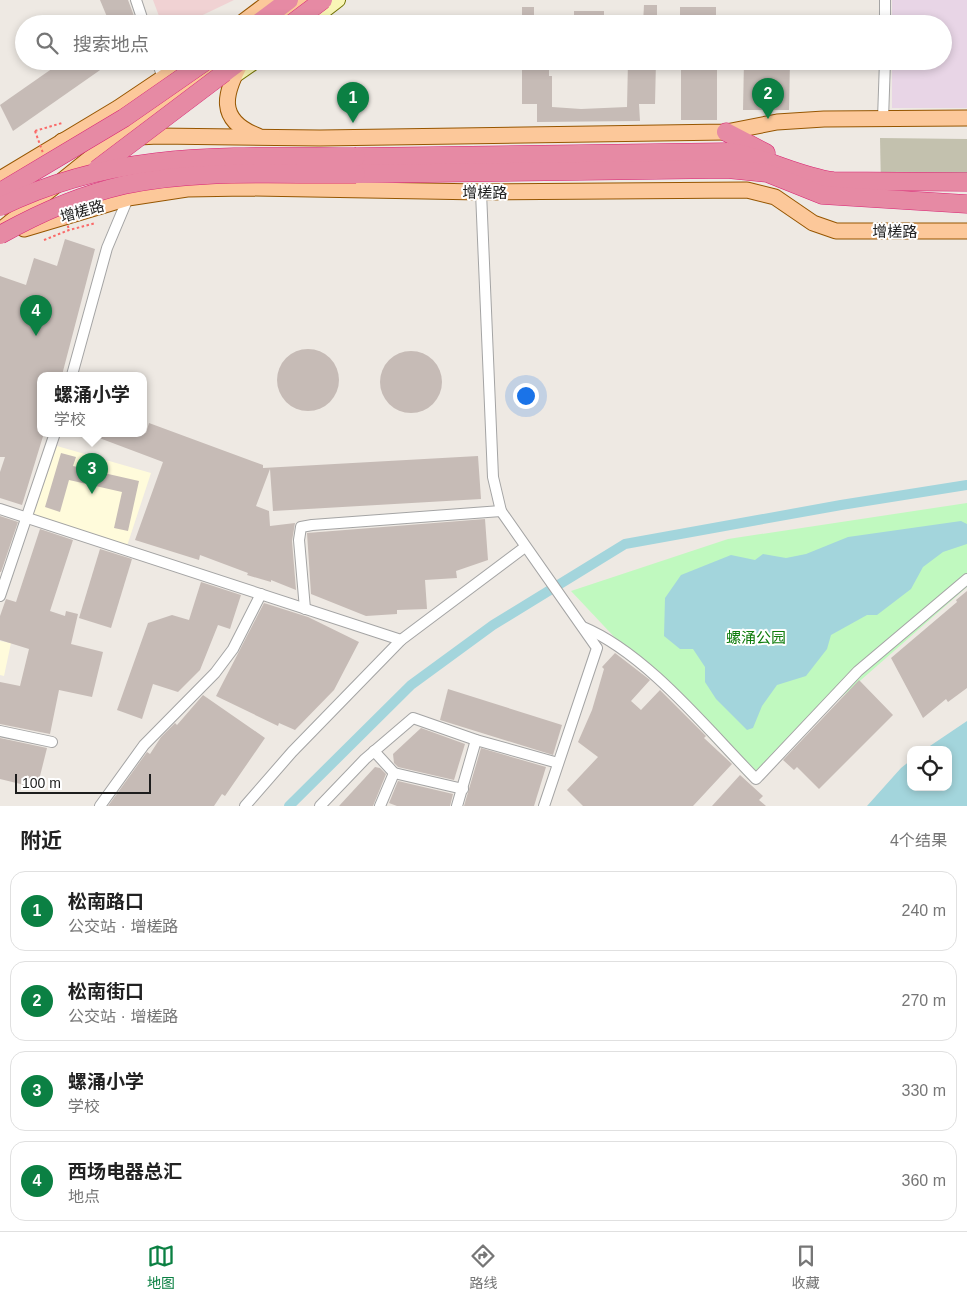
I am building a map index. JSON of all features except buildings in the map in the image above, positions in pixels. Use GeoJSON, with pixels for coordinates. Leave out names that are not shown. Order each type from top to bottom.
{"type":"FeatureCollection","features":[{"type":"Feature","properties":{"kind":"highway"},"geometry":{"type":"LineString","coordinates":[[287,15],[330,2]]}},
{"type":"Feature","properties":{"kind":"highway"},"geometry":{"type":"LineString","coordinates":[[0,192],[124,118],[193,70]]}},
{"type":"Feature","properties":{"kind":"highway"},"geometry":{"type":"LineString","coordinates":[[0,249],[118,152],[234,70]]}},
{"type":"Feature","properties":{"kind":"highway"},"geometry":{"type":"LineString","coordinates":[[726,132],[794,170]]}},
{"type":"Feature","properties":{"kind":"highway","name":"增槎路"},"geometry":{"type":"LineString","coordinates":[[0,235],[63,204],[124,185],[199,176],[356,166],[727,152],[747,154],[816,179],[833,181],[967,182]]}},
{"type":"Feature","properties":{"kind":"highway","name":"增槎路"},"geometry":{"type":"LineString","coordinates":[[0,207],[64,180],[139,163],[198,158],[356,166],[727,169],[768,173],[810,192],[838,196],[967,204]]}},
{"type":"Feature","properties":{"kind":"highway"},"geometry":{"type":"LineString","coordinates":[[810,192],[967,191]]}},
{"type":"Feature","properties":{"kind":"main road"},"geometry":{"type":"LineString","coordinates":[[252,15],[271,0]]}},
{"type":"Feature","properties":{"kind":"main road"},"geometry":{"type":"LineString","coordinates":[[285,15],[305,0]]}},
{"type":"Feature","properties":{"kind":"main road"},"geometry":{"type":"LineString","coordinates":[[0,179],[118,108],[174,70]]}},
{"type":"Feature","properties":{"kind":"main road"},"geometry":{"type":"LineString","coordinates":[[0,230],[116,136],[209,70]]}},
{"type":"Feature","properties":{"kind":"main road"},"geometry":{"type":"LineString","coordinates":[[237,70],[226,97],[231,117],[248,132],[262,138]]}},
{"type":"Feature","properties":{"kind":"main road"},"geometry":{"type":"LineString","coordinates":[[118,108],[112,118],[125,163],[137,181],[168,191]]}},
{"type":"Feature","properties":{"kind":"main road"},"geometry":{"type":"LineString","coordinates":[[62,141],[116,136],[262,138],[726,132],[777,122],[824,119],[967,118]]}},
{"type":"Feature","properties":{"kind":"main road","name":"增槎路"},"geometry":{"type":"LineString","coordinates":[[0,240],[21,230],[128,198],[168,191],[247,188],[481,192],[747,190],[775,197],[813,223],[836,231],[967,231]]}},
{"type":"Feature","properties":{"kind":"street"},"geometry":{"type":"LineString","coordinates":[[136,0],[141,15]]}},
{"type":"Feature","properties":{"kind":"street"},"geometry":{"type":"LineString","coordinates":[[885,0],[885,15]]}},
{"type":"Feature","properties":{"kind":"street"},"geometry":{"type":"LineString","coordinates":[[316,15],[330,2]]}},
{"type":"Feature","properties":{"kind":"street"},"geometry":{"type":"LineString","coordinates":[[160,70],[162,78]]}},
{"type":"Feature","properties":{"kind":"street"},"geometry":{"type":"LineString","coordinates":[[882,119],[885,70]]}},
{"type":"Feature","properties":{"kind":"street"},"geometry":{"type":"LineString","coordinates":[[481,192],[494,477],[501,511],[597,648],[544,806]]}},
{"type":"Feature","properties":{"kind":"street"},"geometry":{"type":"LineString","coordinates":[[73,372],[107,248],[128,198]]}},
{"type":"Feature","properties":{"kind":"street"},"geometry":{"type":"LineString","coordinates":[[0,596],[54,437]]}},
{"type":"Feature","properties":{"kind":"street"},"geometry":{"type":"LineString","coordinates":[[0,509],[401,640]]}},
{"type":"Feature","properties":{"kind":"street"},"geometry":{"type":"LineString","coordinates":[[305,609],[299,540],[301,527],[312,524],[501,511]]}},
{"type":"Feature","properties":{"kind":"street"},"geometry":{"type":"LineString","coordinates":[[245,806],[292,752],[401,640],[525,546]]}},
{"type":"Feature","properties":{"kind":"street"},"geometry":{"type":"LineString","coordinates":[[582,626],[605,636],[650,671],[756,779],[858,671],[967,579]]}},
{"type":"Feature","properties":{"kind":"street"},"geometry":{"type":"LineString","coordinates":[[100,806],[144,745],[215,673],[233,649],[260,594]]}},
{"type":"Feature","properties":{"kind":"street"},"geometry":{"type":"LineString","coordinates":[[320,806],[374,751],[413,718],[476,740],[558,763]]}},
{"type":"Feature","properties":{"kind":"street"},"geometry":{"type":"LineString","coordinates":[[0,731],[52,742]]}},
{"type":"Feature","properties":{"kind":"street"},"geometry":{"type":"LineString","coordinates":[[457,806],[476,740]]}},
{"type":"Feature","properties":{"kind":"street"},"geometry":{"type":"LineString","coordinates":[[374,751],[394,772],[463,788]]}},
{"type":"Feature","properties":{"kind":"street"},"geometry":{"type":"LineString","coordinates":[[380,806],[394,772]]}},
{"type":"Feature","properties":{"kind":"path"},"geometry":{"type":"LineString","coordinates":[[35,131],[62,123]]}},
{"type":"Feature","properties":{"kind":"path"},"geometry":{"type":"LineString","coordinates":[[44,240],[69,230],[96,223]]}},
{"type":"Feature","properties":{"kind":"shaded area"},"geometry":{"type":"Polygon","coordinates":[[[153,0],[234,0],[203,15],[159,15],[153,0]]]}},
{"type":"Feature","properties":{"kind":"shaded area"},"geometry":{"type":"Polygon","coordinates":[[[892,0],[967,0],[967,108],[892,108],[892,70],[952,70],[952,15],[892,15],[892,0]]]}},
{"type":"Feature","properties":{"kind":"shaded area"},"geometry":{"type":"Polygon","coordinates":[[[880,138],[967,139],[967,187],[881,188],[880,138]]]}},
{"type":"Feature","properties":{"kind":"shaded area"},"geometry":{"type":"Polygon","coordinates":[[[57,446],[151,473],[127,546],[33,515],[57,446]]]}},
{"type":"Feature","properties":{"kind":"shaded area"},"geometry":{"type":"Polygon","coordinates":[[[0,641],[11,643],[4,676],[0,675],[0,641]]]}},
{"type":"Feature","properties":{"kind":"green space","name":"螺涌公园"},"geometry":{"type":"Polygon","coordinates":[[[967,503],[967,587],[748,779],[571,591],[728,539],[967,503]]]}},
{"type":"Feature","properties":{"kind":"water"},"geometry":{"type":"Polygon","coordinates":[[[961,521],[967,524],[967,544],[943,552],[923,567],[911,589],[877,615],[867,615],[831,635],[827,649],[806,676],[777,685],[762,706],[753,728],[747,730],[716,699],[705,682],[705,667],[693,649],[680,649],[664,636],[665,598],[681,575],[731,555],[755,560],[763,554],[786,558],[806,554],[848,537],[961,521]]]}},
{"type":"Feature","properties":{"kind":"water"},"geometry":{"type":"Polygon","coordinates":[[[967,721],[967,806],[867,806],[907,763],[907,791],[952,791],[952,746],[930,746],[967,721]]]}},
{"type":"Feature","properties":{"kind":"waterway"},"geometry":{"type":"LineString","coordinates":[[289,806],[411,685],[493,625],[625,544],[841,505],[967,485]]}},
{"type":"Feature","properties":{"kind":"place","name":"松南街口"},"geometry":{"type":"Point","coordinates":[768,119]}},
{"type":"Feature","properties":{"kind":"place","name":"松南路口"},"geometry":{"type":"Point","coordinates":[353,123]}},
{"type":"Feature","properties":{"kind":"place","name":"西场电器总汇"},"geometry":{"type":"Point","coordinates":[36,336]}},
{"type":"Feature","properties":{"kind":"place","name":"螺涌小学"},"geometry":{"type":"Point","coordinates":[92,494]}}]}
